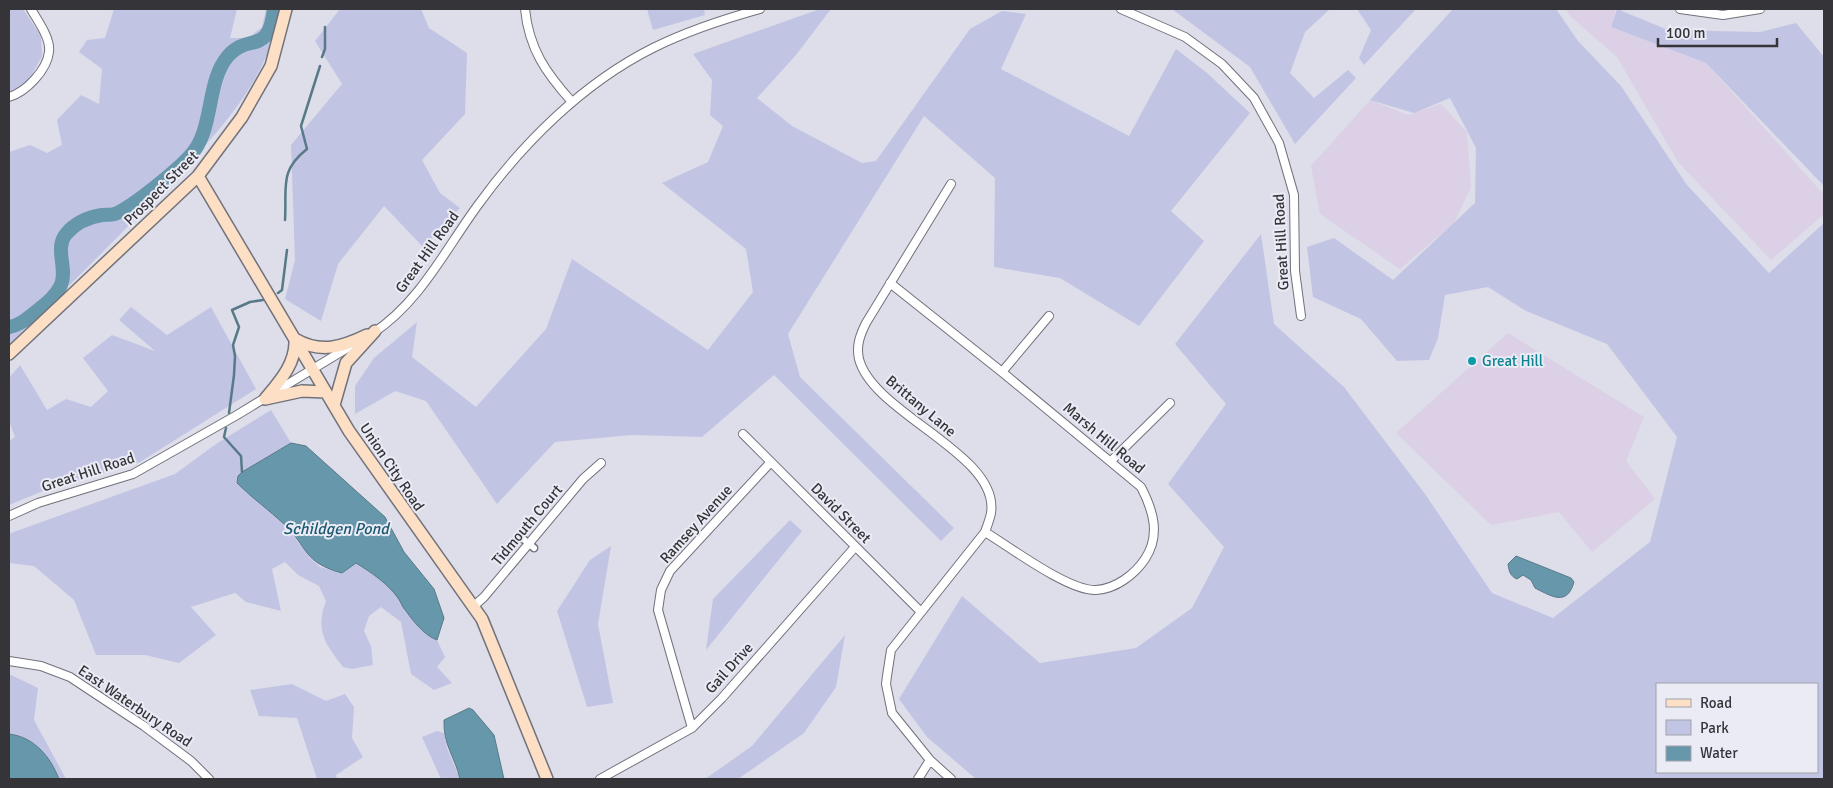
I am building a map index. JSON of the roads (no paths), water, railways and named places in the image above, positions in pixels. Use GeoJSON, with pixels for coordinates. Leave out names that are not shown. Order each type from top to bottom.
{"type":"FeatureCollection","features":[{"type":"Feature","properties":{"kind":"main road","name":"Prospect Street"},"geometry":{"type":"LineString","coordinates":[[9,354],[198,176],[242,117],[271,66],[286,9]]}},
{"type":"Feature","properties":{"kind":"main road","name":"Union City Road"},"geometry":{"type":"LineString","coordinates":[[198,176],[374,469],[482,619],[548,779]]}},
{"type":"Feature","properties":{"kind":"main road"},"geometry":{"type":"LineString","coordinates":[[265,399],[281,380],[292,360],[295,339],[309,347],[345,346],[376,331]]}},
{"type":"Feature","properties":{"kind":"main road"},"geometry":{"type":"LineString","coordinates":[[334,405],[346,363],[376,331]]}},
{"type":"Feature","properties":{"kind":"main road"},"geometry":{"type":"LineString","coordinates":[[265,399],[302,391],[326,392]]}},
{"type":"Feature","properties":{"kind":"street"},"geometry":{"type":"LineString","coordinates":[[9,97],[31,83],[43,67],[50,51],[44,33],[31,9]]}},
{"type":"Feature","properties":{"kind":"street"},"geometry":{"type":"LineString","coordinates":[[525,9],[531,42],[548,75],[572,102]]}},
{"type":"Feature","properties":{"kind":"street","name":"Great Hill Road"},"geometry":{"type":"LineString","coordinates":[[9,516],[38,503],[133,474],[265,399],[376,331],[392,320],[432,274],[478,205],[521,153],[572,102],[617,69],[655,47],[760,9]]}},
{"type":"Feature","properties":{"kind":"street","name":"Great Hill Road"},"geometry":{"type":"LineString","coordinates":[[1121,9],[1185,37],[1222,64],[1254,98],[1279,142],[1294,195],[1295,271],[1301,316]]}},
{"type":"Feature","properties":{"kind":"street"},"geometry":{"type":"LineString","coordinates":[[1680,9],[1723,15],[1760,9]]}},
{"type":"Feature","properties":{"kind":"street","name":"Brittany Lane"},"geometry":{"type":"LineString","coordinates":[[951,184],[858,339],[858,358],[865,375],[879,390],[975,470],[988,494],[991,512],[985,532],[920,611],[891,650],[886,684],[892,713],[930,760],[951,779]]}},
{"type":"Feature","properties":{"kind":"street","name":"Marsh Hill Road"},"geometry":{"type":"LineString","coordinates":[[890,283],[1002,372],[1141,487],[1152,508],[1155,532],[1149,553],[1137,572],[1117,584],[1096,590],[1076,585],[1053,574],[985,532]]}},
{"type":"Feature","properties":{"kind":"street"},"geometry":{"type":"LineString","coordinates":[[1002,372],[1050,316]]}},
{"type":"Feature","properties":{"kind":"street"},"geometry":{"type":"LineString","coordinates":[[1111,461],[1170,403]]}},
{"type":"Feature","properties":{"kind":"street","name":"David Street"},"geometry":{"type":"LineString","coordinates":[[743,434],[920,611]]}},
{"type":"Feature","properties":{"kind":"street","name":"Tidmouth Court"},"geometry":{"type":"LineString","coordinates":[[474,606],[484,597],[528,543],[601,463]]}},
{"type":"Feature","properties":{"kind":"street","name":"Ramsey Avenue"},"geometry":{"type":"LineString","coordinates":[[692,728],[658,610],[661,590],[670,571],[770,463]]}},
{"type":"Feature","properties":{"kind":"street","name":"Gail Drive"},"geometry":{"type":"LineString","coordinates":[[600,779],[692,728],[722,698],[855,547]]}},
{"type":"Feature","properties":{"kind":"street","name":"East Waterbury Road"},"geometry":{"type":"LineString","coordinates":[[9,661],[41,666],[70,677],[144,726],[191,761],[210,779]]}},
{"type":"Feature","properties":{"kind":"street"},"geometry":{"type":"LineString","coordinates":[[918,779],[930,760]]}},
{"type":"Feature","properties":{"kind":"water","name":"Schildgen Pond"},"geometry":{"type":"Polygon","coordinates":[[[291,443],[306,446],[385,517],[404,552],[434,589],[444,618],[437,640],[424,632],[416,624],[389,588],[356,563],[342,573],[329,569],[313,559],[284,524],[237,483],[238,476],[242,472],[291,443]]]}},
{"type":"Feature","properties":{"kind":"water"},"geometry":{"type":"Polygon","coordinates":[[[1516,556],[1571,578],[1574,582],[1571,590],[1563,597],[1553,596],[1535,588],[1531,580],[1523,575],[1517,579],[1515,578],[1510,573],[1508,564],[1516,556]]]}},
{"type":"Feature","properties":{"kind":"water"},"geometry":{"type":"Polygon","coordinates":[[[469,708],[473,710],[494,735],[504,779],[460,779],[445,737],[444,720],[469,708]]]}},
{"type":"Feature","properties":{"kind":"water"},"geometry":{"type":"Polygon","coordinates":[[[9,734],[26,739],[40,749],[46,755],[59,779],[9,779],[9,734]]]}},
{"type":"Feature","properties":{"kind":"waterway"},"geometry":{"type":"LineString","coordinates":[[9,327],[28,318],[48,302],[59,289],[63,279],[61,246],[66,234],[70,230],[92,217],[113,214],[124,209],[154,188],[189,157],[203,134],[212,93],[221,67],[228,56],[236,49],[262,39],[271,24],[274,9]]}},
{"type":"Feature","properties":{"kind":"waterway"},"geometry":{"type":"LineString","coordinates":[[322,57],[325,49],[325,27]]}},
{"type":"Feature","properties":{"kind":"waterway"},"geometry":{"type":"LineString","coordinates":[[285,220],[286,180],[292,165],[307,149],[301,126],[320,66]]}},
{"type":"Feature","properties":{"kind":"waterway"},"geometry":{"type":"LineString","coordinates":[[278,293],[282,290],[287,250]]}},
{"type":"Feature","properties":{"kind":"waterway"},"geometry":{"type":"LineString","coordinates":[[229,413],[234,375],[235,356],[233,345],[239,327],[232,310],[250,302],[263,300]]}},
{"type":"Feature","properties":{"kind":"waterway"},"geometry":{"type":"LineString","coordinates":[[226,428],[224,437],[241,456],[242,472]]}},
{"type":"Feature","properties":{"kind":"place","name":"Great Hill"},"geometry":{"type":"Point","coordinates":[1472,361]}}]}
